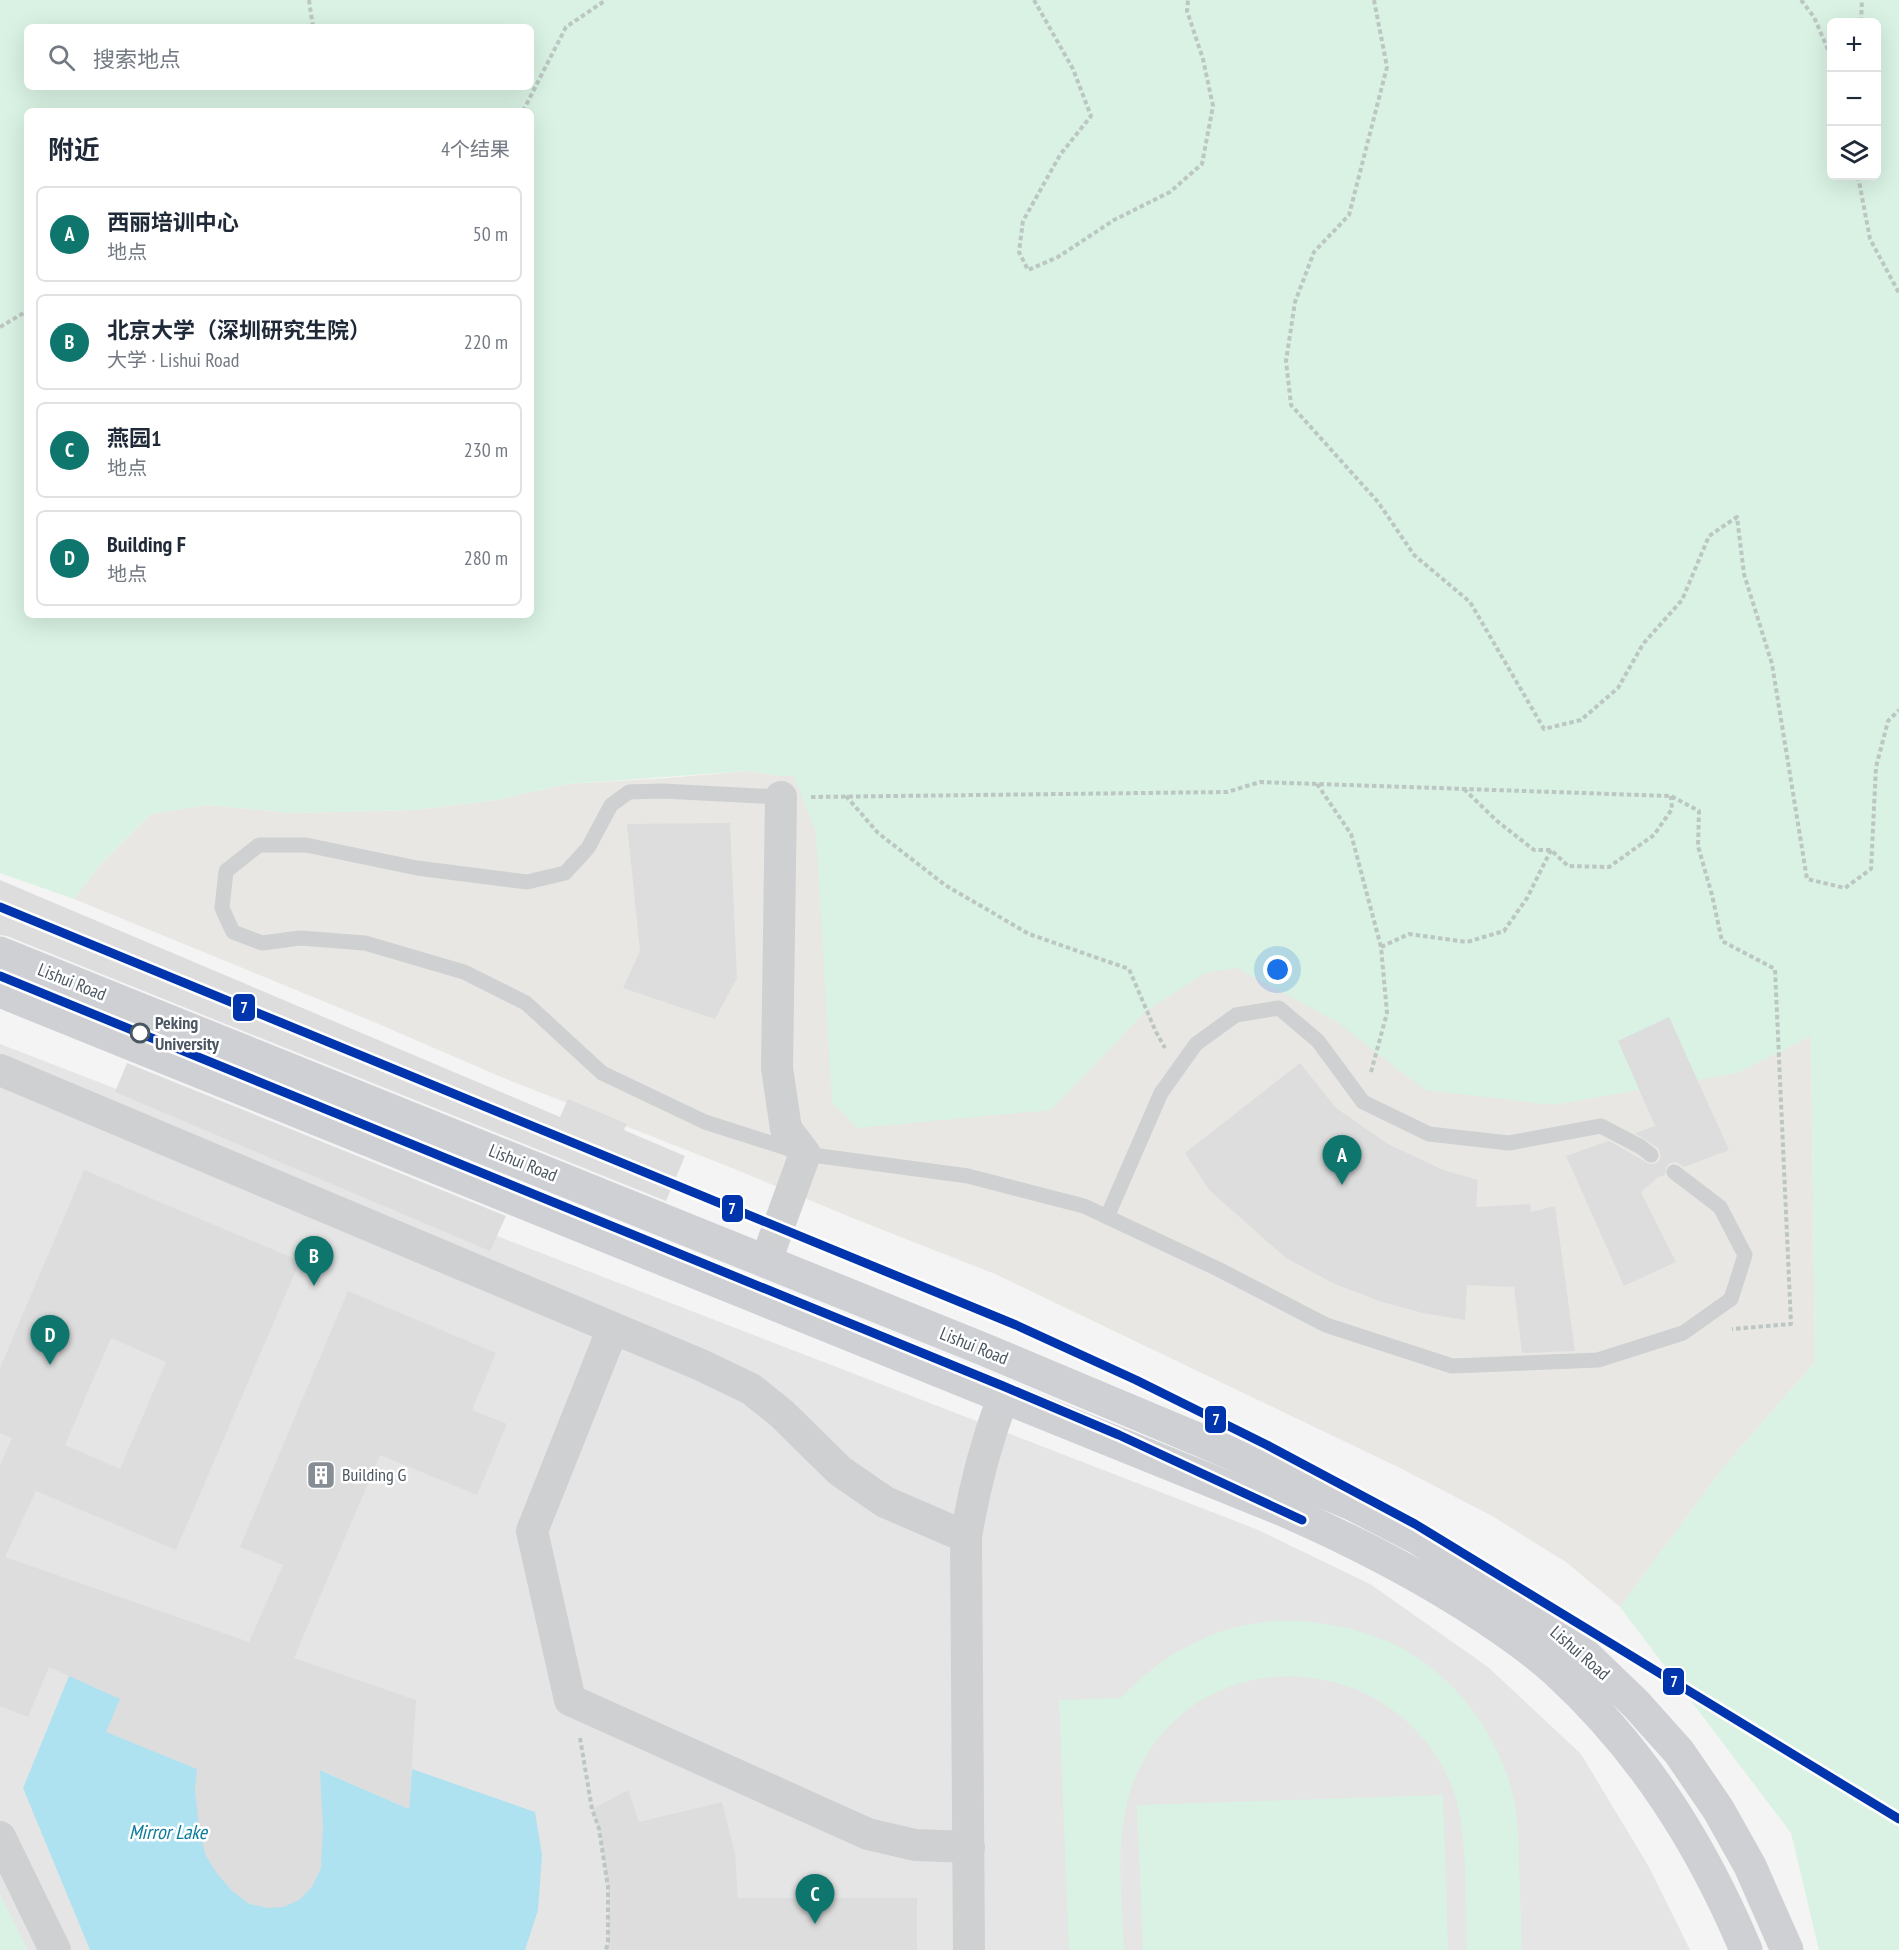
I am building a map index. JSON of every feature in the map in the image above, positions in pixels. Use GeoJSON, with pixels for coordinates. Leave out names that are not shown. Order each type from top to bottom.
{"type":"FeatureCollection","features":[{"type":"Feature","properties":{"kind":"main road","name":"Lishui Road"},"geometry":{"type":"LineString","coordinates":[[0,953],[972,1345],[1352,1504],[1416,1537],[1533,1613],[1582,1653],[1636,1704],[1679,1752],[1718,1809],[1750,1866],[1787,1950]]}},
{"type":"Feature","properties":{"kind":"main road","name":"Lishui Road"},"geometry":{"type":"LineString","coordinates":[[0,991],[1003,1397],[1335,1533],[1384,1557],[1426,1581],[1515,1639],[1555,1670],[1628,1745],[1661,1789],[1713,1879],[1746,1950]]}},
{"type":"Feature","properties":{"kind":"street"},"geometry":{"type":"LineString","coordinates":[[766,1261],[805,1154],[786,1129],[777,1068],[780,797]]}},
{"type":"Feature","properties":{"kind":"street"},"geometry":{"type":"LineString","coordinates":[[0,1070],[702,1365],[751,1389],[780,1413],[840,1471],[885,1502],[966,1537]]}},
{"type":"Feature","properties":{"kind":"street"},"geometry":{"type":"LineString","coordinates":[[613,1328],[532,1530],[570,1700],[868,1834],[915,1845],[969,1847]]}},
{"type":"Feature","properties":{"kind":"street"},"geometry":{"type":"LineString","coordinates":[[969,1950],[966,1537],[976,1480],[1003,1397]]}},
{"type":"Feature","properties":{"kind":"street"},"geometry":{"type":"LineString","coordinates":[[0,1837],[55,1950]]}},
{"type":"Feature","properties":{"kind":"lane"},"geometry":{"type":"LineString","coordinates":[[780,797],[662,791],[629,792],[611,805],[588,848],[565,873],[527,882],[417,868],[306,845],[259,845],[225,871],[222,908],[233,932],[262,943],[300,938],[365,943],[464,972],[526,1003],[602,1073],[705,1122],[805,1154],[968,1176],[1084,1206],[1218,1269],[1326,1325],[1452,1366],[1598,1360],[1683,1333],[1731,1299],[1745,1255],[1720,1207],[1674,1172]]}},
{"type":"Feature","properties":{"kind":"lane"},"geometry":{"type":"LineString","coordinates":[[1107,1217],[1161,1093],[1196,1044],[1236,1015],[1279,1008],[1318,1041],[1363,1102],[1429,1134],[1509,1143],[1601,1126],[1641,1147],[1651,1155]]}},
{"type":"Feature","properties":{"kind":"path"},"geometry":{"type":"LineString","coordinates":[[309,0],[313,24]]}},
{"type":"Feature","properties":{"kind":"path"},"geometry":{"type":"LineString","coordinates":[[534,90],[566,27],[606,0]]}},
{"type":"Feature","properties":{"kind":"path"},"geometry":{"type":"LineString","coordinates":[[1034,0],[1073,69],[1091,116],[1060,155],[1023,221],[1019,252],[1028,270],[1058,257],[1114,220],[1170,192],[1202,164],[1213,106],[1203,59],[1186,11],[1188,0]]}},
{"type":"Feature","properties":{"kind":"path"},"geometry":{"type":"LineString","coordinates":[[1374,0],[1387,68],[1349,215],[1314,252],[1295,302],[1286,361],[1291,405],[1378,502],[1414,555],[1470,602],[1544,729],[1581,720],[1618,688],[1643,644],[1682,600],[1709,536],[1737,517],[1744,574],[1772,664],[1807,879],[1845,888],[1871,869],[1876,767],[1888,721],[1899,710]]}},
{"type":"Feature","properties":{"kind":"path"},"geometry":{"type":"LineString","coordinates":[[1801,0],[1814,17],[1827,47]]}},
{"type":"Feature","properties":{"kind":"path"},"geometry":{"type":"LineString","coordinates":[[1861,18],[1862,0]]}},
{"type":"Feature","properties":{"kind":"path"},"geometry":{"type":"LineString","coordinates":[[525,108],[534,90]]}},
{"type":"Feature","properties":{"kind":"path"},"geometry":{"type":"LineString","coordinates":[[1859,180],[1870,239],[1899,293]]}},
{"type":"Feature","properties":{"kind":"path"},"geometry":{"type":"LineString","coordinates":[[0,327],[24,313]]}},
{"type":"Feature","properties":{"kind":"path"},"geometry":{"type":"LineString","coordinates":[[780,797],[1227,792],[1260,782],[1671,796],[1699,811],[1698,846],[1713,895],[1722,941],[1775,969],[1791,1324],[1731,1329]]}},
{"type":"Feature","properties":{"kind":"path"},"geometry":{"type":"LineString","coordinates":[[1317,784],[1351,834],[1381,947],[1387,1013],[1363,1102]]}},
{"type":"Feature","properties":{"kind":"path"},"geometry":{"type":"LineString","coordinates":[[1464,788],[1497,820],[1534,850],[1551,850],[1568,866],[1609,867],[1654,835],[1672,809],[1671,796]]}},
{"type":"Feature","properties":{"kind":"path"},"geometry":{"type":"LineString","coordinates":[[846,796],[878,833],[945,885],[1029,934],[1129,969],[1156,1032],[1178,1070]]}},
{"type":"Feature","properties":{"kind":"path"},"geometry":{"type":"LineString","coordinates":[[1381,947],[1409,934],[1467,942],[1504,931],[1527,898],[1551,850]]}},
{"type":"Feature","properties":{"kind":"path"},"geometry":{"type":"LineString","coordinates":[[570,1700],[577,1720],[608,1887],[606,1950]]}},
{"type":"Feature","properties":{"kind":"shaded area"},"geometry":{"type":"Polygon","coordinates":[[[747,771],[781,776],[872,776],[1811,1031],[1815,1362],[1723,1468],[1620,1607],[1566,1562],[1492,1516],[1400,1468],[995,1274],[501,1077],[374,1022],[74,899],[100,865],[151,814],[208,805],[294,813],[414,810],[497,800],[567,784],[747,771]]]}},
{"type":"Feature","properties":{"kind":"shaded area"},"geometry":{"type":"Polygon","coordinates":[[[0,1044],[1256,1529],[1370,1584],[1488,1667],[1581,1754],[1649,1867],[1690,1950],[0,1950],[0,1044]]]}},
{"type":"Feature","properties":{"kind":"green space"},"geometry":{"type":"Polygon","coordinates":[[[0,0],[1899,0],[1899,1950],[1819,1950],[1791,1833],[1620,1607],[1723,1468],[1815,1362],[1811,1036],[1738,1073],[1553,1105],[1425,1090],[1337,1022],[1237,968],[1205,973],[1146,1011],[1051,1110],[857,1128],[832,1102],[816,833],[794,776],[747,771],[567,784],[497,800],[414,810],[294,813],[208,805],[151,814],[100,865],[74,899],[0,873],[0,0]]]}},
{"type":"Feature","properties":{"kind":"green space"},"geometry":{"type":"Polygon","coordinates":[[[1274,1621],[1302,1621],[1356,1630],[1400,1647],[1445,1680],[1481,1722],[1506,1772],[1514,1799],[1518,1839],[1522,1950],[1467,1950],[1465,1865],[1457,1802],[1451,1784],[1424,1739],[1387,1706],[1344,1685],[1298,1677],[1250,1681],[1206,1698],[1168,1728],[1138,1771],[1125,1814],[1120,1859],[1124,1950],[1069,1950],[1059,1700],[1121,1698],[1168,1658],[1205,1638],[1244,1625],[1274,1621]]]}},
{"type":"Feature","properties":{"kind":"green space"},"geometry":{"type":"Polygon","coordinates":[[[1443,1795],[1448,1950],[1143,1950],[1137,1805],[1443,1795]]]}},
{"type":"Feature","properties":{"kind":"green space"},"geometry":{"type":"Polygon","coordinates":[[[0,1894],[28,1950],[0,1950],[0,1894]]]}},
{"type":"Feature","properties":{"kind":"water","name":"Mirror Lake"},"geometry":{"type":"Polygon","coordinates":[[[69,1676],[127,1686],[409,1809],[412,1769],[535,1812],[542,1855],[538,1910],[525,1950],[90,1950],[23,1788],[69,1676]]]}},
{"type":"Feature","properties":{"kind":"building"},"geometry":{"type":"Polygon","coordinates":[[[730,823],[737,978],[715,1019],[623,988],[640,951],[627,824],[730,823]]]}},
{"type":"Feature","properties":{"kind":"building"},"geometry":{"type":"Polygon","coordinates":[[[0,880],[560,1117],[568,1099],[627,1124],[624,1130],[685,1156],[666,1201],[0,935],[0,880]]]}},
{"type":"Feature","properties":{"kind":"building"},"geometry":{"type":"Polygon","coordinates":[[[1669,1017],[1729,1150],[1684,1167],[1676,1162],[1670,1163],[1666,1167],[1665,1175],[1658,1177],[1641,1192],[1676,1262],[1624,1286],[1566,1156],[1609,1141],[1649,1164],[1659,1161],[1661,1156],[1658,1148],[1635,1133],[1655,1126],[1618,1041],[1669,1017]]]}},
{"type":"Feature","properties":{"kind":"building"},"geometry":{"type":"Polygon","coordinates":[[[127,1063],[506,1216],[490,1251],[115,1092],[127,1063]]]}},
{"type":"Feature","properties":{"kind":"building"},"geometry":{"type":"Polygon","coordinates":[[[1300,1063],[1336,1108],[1388,1144],[1443,1170],[1478,1180],[1476,1207],[1530,1204],[1531,1212],[1555,1206],[1575,1351],[1522,1353],[1514,1287],[1467,1285],[1465,1320],[1423,1313],[1379,1301],[1333,1283],[1286,1258],[1209,1190],[1185,1153],[1300,1063]]]}},
{"type":"Feature","properties":{"kind":"building"},"geometry":{"type":"Polygon","coordinates":[[[84,1170],[300,1261],[176,1550],[36,1491],[5,1557],[249,1642],[283,1565],[240,1547],[348,1291],[496,1353],[472,1410],[507,1424],[477,1495],[380,1455],[294,1658],[416,1700],[409,1809],[320,1770],[323,1827],[321,1868],[312,1887],[299,1900],[284,1907],[268,1908],[249,1904],[231,1890],[206,1856],[200,1833],[195,1791],[197,1769],[106,1732],[120,1699],[49,1667],[28,1717],[0,1706],[0,1465],[12,1438],[0,1433],[0,1368],[84,1170]],[[111,1338],[65,1445],[120,1469],[166,1362],[111,1338]]]}},
{"type":"Feature","properties":{"kind":"building"},"geometry":{"type":"Polygon","coordinates":[[[628,1790],[639,1822],[722,1802],[735,1854],[738,1898],[917,1898],[917,1950],[608,1950],[608,1887],[599,1829],[592,1809],[628,1790]]]}},
{"type":"Feature","properties":{"kind":"transit line","name":"7"},"geometry":{"type":"LineString","coordinates":[[0,907],[1016,1325],[1136,1380],[1267,1445],[1415,1524],[1899,1819]]}},
{"type":"Feature","properties":{"kind":"transit line","name":"7"},"geometry":{"type":"LineString","coordinates":[[0,976],[1003,1386],[1119,1435],[1302,1520]]}},
{"type":"Feature","properties":{"kind":"place","name":"Peking University"},"geometry":{"type":"Point","coordinates":[140,1033]}},
{"type":"Feature","properties":{"kind":"place","name":"西丽培训中心"},"geometry":{"type":"Point","coordinates":[1342,1185]}},
{"type":"Feature","properties":{"kind":"place","name":"北京大学（深圳研究生院）"},"geometry":{"type":"Point","coordinates":[314,1286]}},
{"type":"Feature","properties":{"kind":"place","name":"Building F"},"geometry":{"type":"Point","coordinates":[50,1365]}},
{"type":"Feature","properties":{"kind":"place","name":"Building G"},"geometry":{"type":"Point","coordinates":[321,1475]}},
{"type":"Feature","properties":{"kind":"place","name":"燕园1"},"geometry":{"type":"Point","coordinates":[815,1924]}}]}
